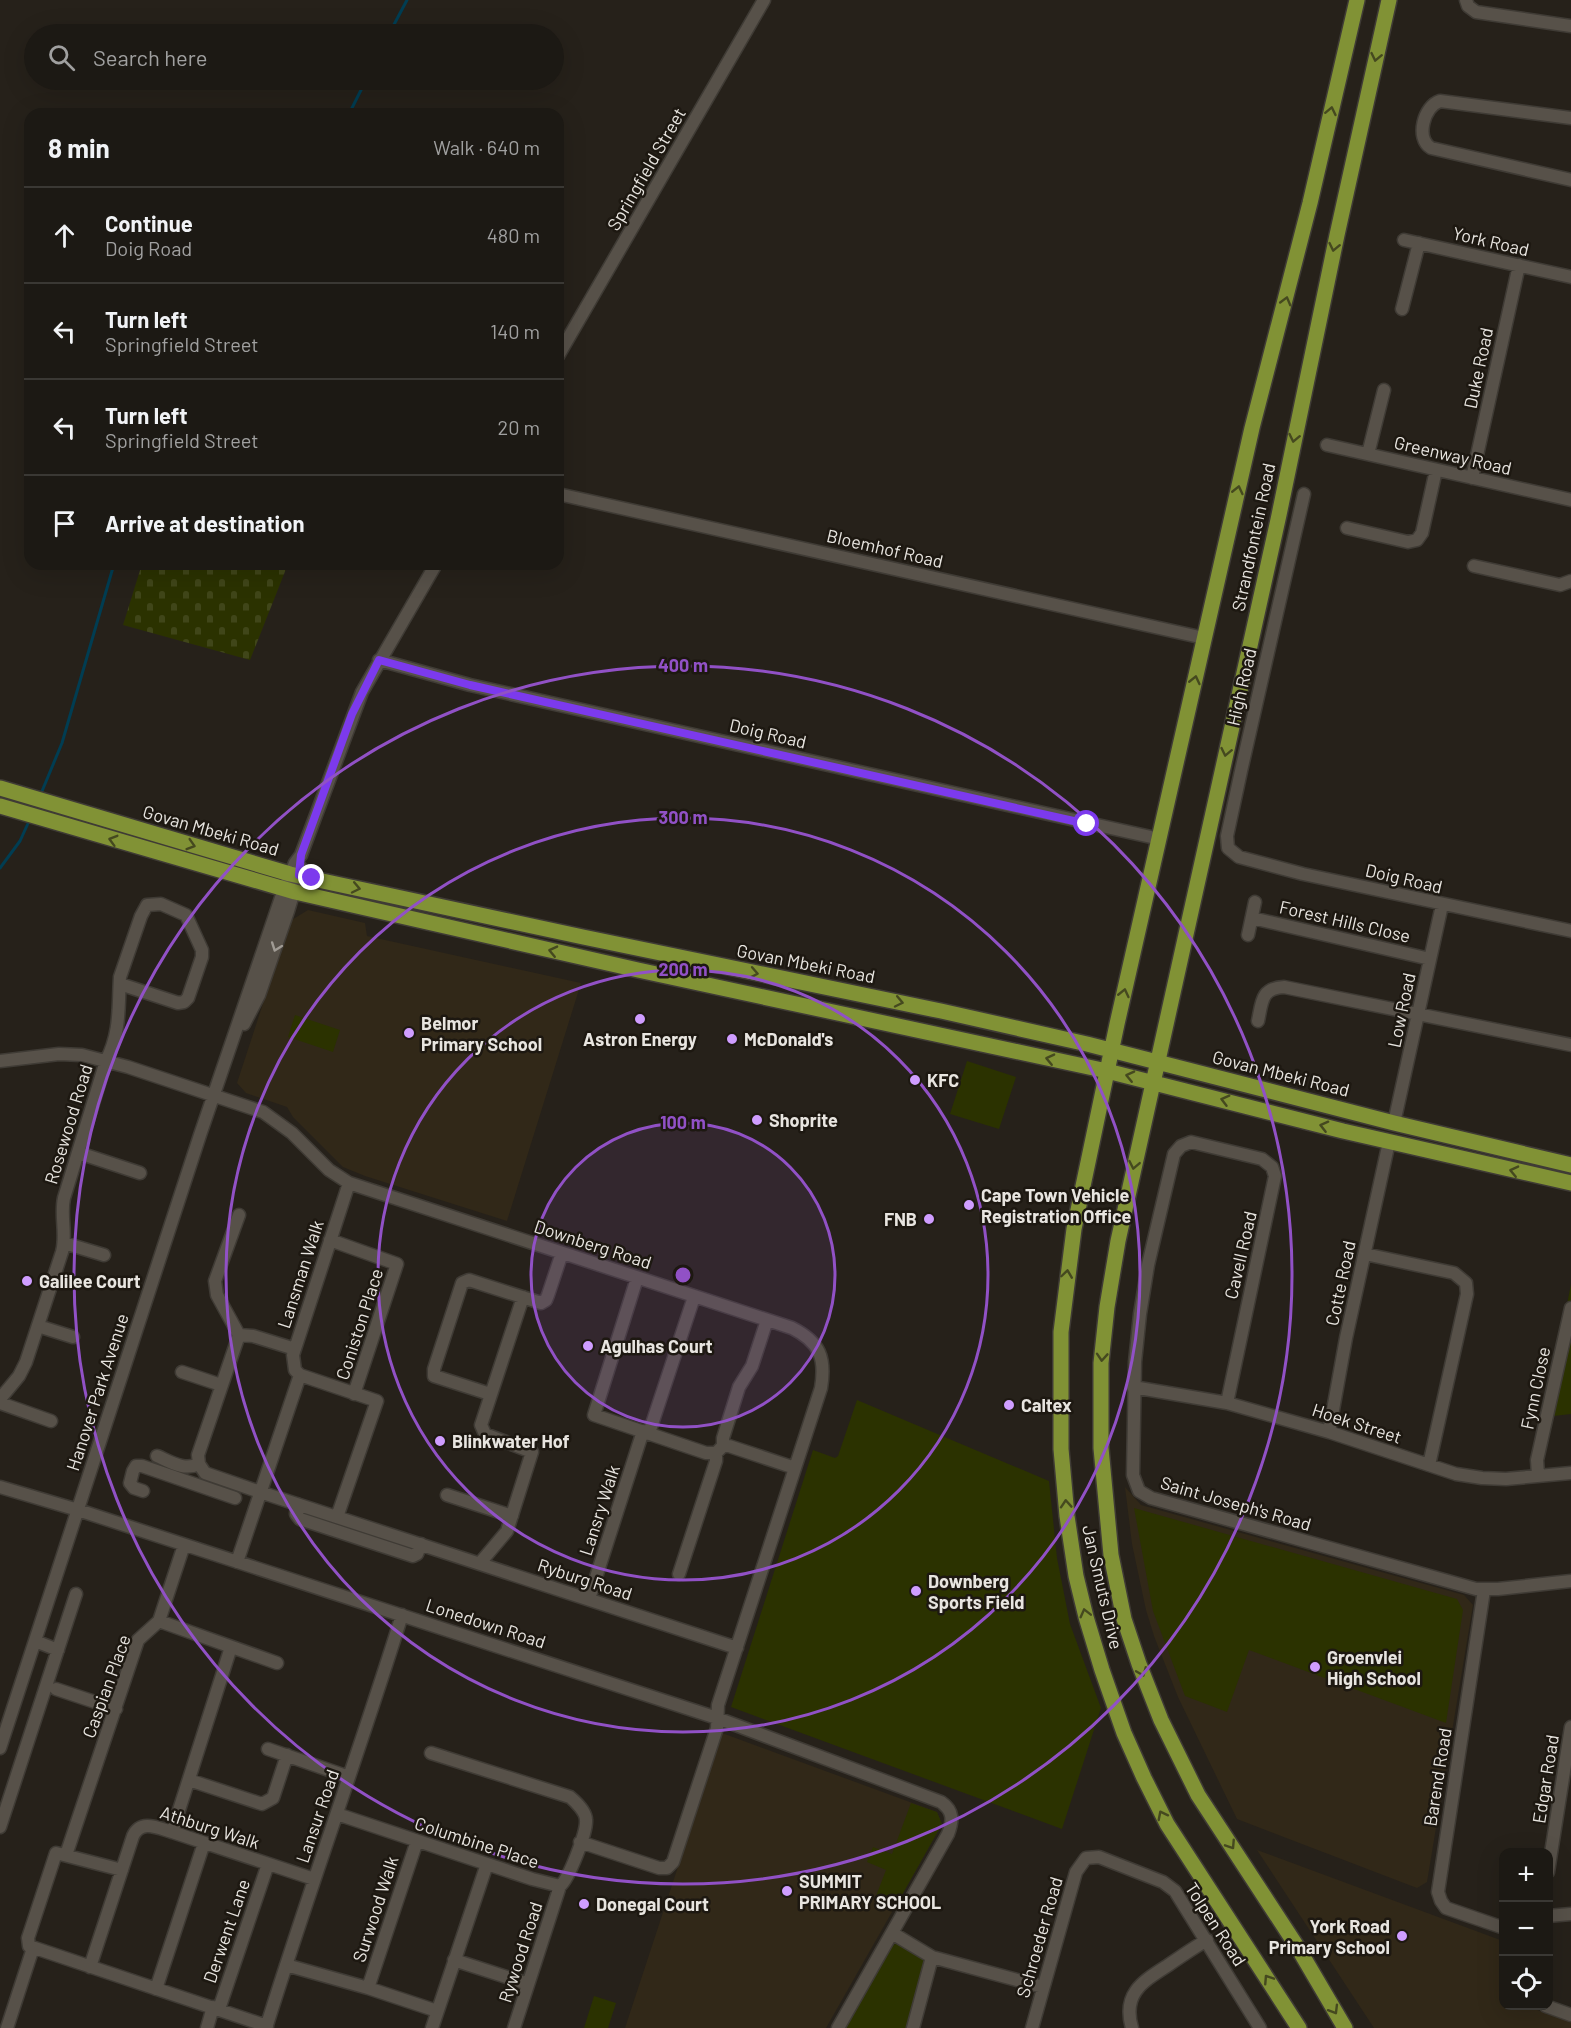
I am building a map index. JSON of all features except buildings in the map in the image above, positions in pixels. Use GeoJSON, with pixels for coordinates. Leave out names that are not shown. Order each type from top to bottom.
{"type":"FeatureCollection","features":[{"type":"Feature","properties":{"kind":"main road","name":"Strandfontein Road"},"geometry":{"type":"LineString","coordinates":[[1107,1071],[1252,428],[1303,233],[1357,0]]}},
{"type":"Feature","properties":{"kind":"main road","name":"Strandfontein Road"},"geometry":{"type":"LineString","coordinates":[[1152,1081],[1279,515],[1389,0]]}},
{"type":"Feature","properties":{"kind":"main road","name":"Govan Mbeki Road"},"geometry":{"type":"LineString","coordinates":[[0,788],[295,874],[583,937],[930,1008],[1157,1061],[1394,1123],[1571,1165]]}},
{"type":"Feature","properties":{"kind":"main road","name":"Govan Mbeki Road"},"geometry":{"type":"LineString","coordinates":[[0,806],[289,890],[638,970],[1152,1081],[1389,1142],[1571,1184]]}},
{"type":"Feature","properties":{"kind":"main road","name":"Jan Smuts Drive"},"geometry":{"type":"LineString","coordinates":[[1107,1071],[1074,1229],[1061,1332],[1061,1449],[1074,1562],[1086,1617],[1102,1670],[1124,1733],[1144,1778],[1167,1824],[1299,2028]]}},
{"type":"Feature","properties":{"kind":"main road","name":"Jan Smuts Drive"},"geometry":{"type":"LineString","coordinates":[[1152,1081],[1114,1263],[1101,1363],[1101,1448],[1113,1564],[1124,1619],[1138,1664],[1161,1720],[1198,1795],[1298,1948],[1345,2028]]}},
{"type":"Feature","properties":{"kind":"street","name":"Springfield Street"},"geometry":{"type":"LineString","coordinates":[[564,346],[764,0]]}},
{"type":"Feature","properties":{"kind":"street"},"geometry":{"type":"LineString","coordinates":[[1467,3],[1476,12],[1571,26]]}},
{"type":"Feature","properties":{"kind":"street"},"geometry":{"type":"LineString","coordinates":[[1571,118],[1440,101],[1428,109],[1422,136],[1424,143],[1431,148],[1571,180]]}},
{"type":"Feature","properties":{"kind":"street","name":"York Road"},"geometry":{"type":"LineString","coordinates":[[1404,240],[1571,278]]}},
{"type":"Feature","properties":{"kind":"street"},"geometry":{"type":"LineString","coordinates":[[1402,309],[1419,243]]}},
{"type":"Feature","properties":{"kind":"street","name":"Duke Road"},"geometry":{"type":"LineString","coordinates":[[1473,478],[1519,265]]}},
{"type":"Feature","properties":{"kind":"street"},"geometry":{"type":"LineString","coordinates":[[1368,454],[1384,390]]}},
{"type":"Feature","properties":{"kind":"street","name":"Greenway Road"},"geometry":{"type":"LineString","coordinates":[[1328,445],[1571,500]]}},
{"type":"Feature","properties":{"kind":"street"},"geometry":{"type":"LineString","coordinates":[[1347,528],[1408,542],[1417,540],[1422,533],[1436,470]]}},
{"type":"Feature","properties":{"kind":"street","name":"High Road"},"geometry":{"type":"LineString","coordinates":[[1232,852],[1228,848],[1227,836],[1304,494]]}},
{"type":"Feature","properties":{"kind":"street","name":"Bloemhof Road"},"geometry":{"type":"LineString","coordinates":[[564,495],[1204,638]]}},
{"type":"Feature","properties":{"kind":"street"},"geometry":{"type":"LineString","coordinates":[[1474,566],[1560,585],[1571,581]]}},
{"type":"Feature","properties":{"kind":"street"},"geometry":{"type":"LineString","coordinates":[[295,874],[352,714],[379,660],[432,570]]}},
{"type":"Feature","properties":{"kind":"street","name":"Doig Road"},"geometry":{"type":"LineString","coordinates":[[379,660],[470,685],[1151,837]]}},
{"type":"Feature","properties":{"kind":"street","name":"Doig Road"},"geometry":{"type":"LineString","coordinates":[[1232,852],[1239,857],[1304,874],[1571,932]]}},
{"type":"Feature","properties":{"kind":"street","name":"Hanover Park Avenue"},"geometry":{"type":"LineString","coordinates":[[0,1748],[214,1095],[231,1048],[259,995],[295,874]]}},
{"type":"Feature","properties":{"kind":"street","name":"Forest Hills Close"},"geometry":{"type":"LineString","coordinates":[[1248,935],[1255,902]]}},
{"type":"Feature","properties":{"kind":"street"},"geometry":{"type":"LineString","coordinates":[[161,904],[186,915],[202,950],[202,957],[192,989],[184,1002],[178,1004],[120,984],[120,977],[147,905],[161,904]]}},
{"type":"Feature","properties":{"kind":"street","name":"Low Road"},"geometry":{"type":"LineString","coordinates":[[1394,1123],[1442,905]]}},
{"type":"Feature","properties":{"kind":"street","name":"Forest Hills Close"},"geometry":{"type":"LineString","coordinates":[[1252,918],[1430,959]]}},
{"type":"Feature","properties":{"kind":"street","name":"Rosewood Road"},"geometry":{"type":"LineString","coordinates":[[0,1401],[22,1371],[64,1243],[62,1204],[106,1060],[113,1046],[120,1013],[120,984]]}},
{"type":"Feature","properties":{"kind":"street"},"geometry":{"type":"LineString","coordinates":[[1258,1021],[1266,992],[1272,987],[1284,987],[1571,1045]]}},
{"type":"Feature","properties":{"kind":"street","name":"Downberg Road"},"geometry":{"type":"LineString","coordinates":[[0,1061],[59,1054],[82,1054],[214,1095],[263,1112],[292,1133],[329,1170],[349,1183],[792,1328],[809,1338],[819,1352],[822,1362],[824,1372],[821,1388],[718,1705],[717,1718]]}},
{"type":"Feature","properties":{"kind":"street","name":"Saint Joseph's Road"},"geometry":{"type":"LineString","coordinates":[[1224,1149],[1191,1142],[1181,1146],[1174,1154],[1148,1265],[1140,1314],[1133,1387],[1133,1475],[1136,1486],[1145,1496],[1484,1590],[1571,1581]]}},
{"type":"Feature","properties":{"kind":"street","name":"Cotte Road"},"geometry":{"type":"LineString","coordinates":[[1329,1432],[1346,1338],[1389,1142]]}},
{"type":"Feature","properties":{"kind":"street","name":"Cavell Road"},"geometry":{"type":"LineString","coordinates":[[1224,1149],[1262,1159],[1272,1167],[1275,1176],[1227,1403]]}},
{"type":"Feature","properties":{"kind":"street"},"geometry":{"type":"LineString","coordinates":[[79,1153],[140,1173]]}},
{"type":"Feature","properties":{"kind":"street","name":"Lansman Walk"},"geometry":{"type":"LineString","coordinates":[[300,1375],[295,1370],[293,1361],[295,1349],[349,1183]]}},
{"type":"Feature","properties":{"kind":"street"},"geometry":{"type":"LineString","coordinates":[[157,1456],[185,1467],[192,1468],[199,1464],[198,1455],[239,1335],[217,1295],[215,1281],[239,1215]]}},
{"type":"Feature","properties":{"kind":"street","name":"Coniston Place"},"geometry":{"type":"LineString","coordinates":[[330,1240],[397,1264],[354,1394]]}},
{"type":"Feature","properties":{"kind":"street"},"geometry":{"type":"LineString","coordinates":[[64,1243],[104,1255]]}},
{"type":"Feature","properties":{"kind":"street"},"geometry":{"type":"LineString","coordinates":[[490,1394],[434,1376],[434,1369],[463,1281],[469,1280],[541,1303],[546,1300],[562,1253]]}},
{"type":"Feature","properties":{"kind":"street"},"geometry":{"type":"LineString","coordinates":[[1365,1254],[1454,1273],[1466,1282],[1467,1294],[1429,1466]]}},
{"type":"Feature","properties":{"kind":"street"},"geometry":{"type":"LineString","coordinates":[[637,1278],[594,1415],[706,1453],[729,1446],[795,1468]]}},
{"type":"Feature","properties":{"kind":"street"},"geometry":{"type":"LineString","coordinates":[[480,1563],[505,1534],[532,1452],[483,1431],[481,1421],[523,1297]]}},
{"type":"Feature","properties":{"kind":"street","name":"Lansry Walk"},"geometry":{"type":"LineString","coordinates":[[589,1599],[694,1297]]}},
{"type":"Feature","properties":{"kind":"street","name":"Fynn Close"},"geometry":{"type":"LineString","coordinates":[[1538,1476],[1537,1460],[1571,1308]]}},
{"type":"Feature","properties":{"kind":"street"},"geometry":{"type":"LineString","coordinates":[[679,1574],[740,1387],[752,1366],[767,1320]]}},
{"type":"Feature","properties":{"kind":"street"},"geometry":{"type":"LineString","coordinates":[[38,1326],[73,1337]]}},
{"type":"Feature","properties":{"kind":"street"},"geometry":{"type":"LineString","coordinates":[[239,1335],[253,1336],[295,1349]]}},
{"type":"Feature","properties":{"kind":"street"},"geometry":{"type":"LineString","coordinates":[[182,1372],[221,1385]]}},
{"type":"Feature","properties":{"kind":"street"},"geometry":{"type":"LineString","coordinates":[[237,1562],[300,1375]]}},
{"type":"Feature","properties":{"kind":"street","name":"Coniston Place"},"geometry":{"type":"LineString","coordinates":[[300,1375],[376,1401],[337,1517]]}},
{"type":"Feature","properties":{"kind":"street","name":"Hoek Street"},"geometry":{"type":"LineString","coordinates":[[1133,1387],[1227,1403],[1329,1432],[1456,1474],[1482,1478],[1571,1473]]}},
{"type":"Feature","properties":{"kind":"street"},"geometry":{"type":"LineString","coordinates":[[0,1401],[51,1421]]}},
{"type":"Feature","properties":{"kind":"street","name":"Ryburg Road"},"geometry":{"type":"LineString","coordinates":[[199,1464],[205,1473],[260,1492],[737,1648]]}},
{"type":"Feature","properties":{"kind":"street"},"geometry":{"type":"LineString","coordinates":[[143,1491],[134,1488],[130,1483],[136,1466],[142,1466],[235,1498]]}},
{"type":"Feature","properties":{"kind":"street"},"geometry":{"type":"LineString","coordinates":[[212,1491],[217,1477]]}},
{"type":"Feature","properties":{"kind":"street","name":"Lonedown Road"},"geometry":{"type":"LineString","coordinates":[[0,1487],[78,1510],[717,1718],[937,1800],[951,1813],[952,1823],[892,1933]]}},
{"type":"Feature","properties":{"kind":"street"},"geometry":{"type":"LineString","coordinates":[[447,1495],[512,1516]]}},
{"type":"Feature","properties":{"kind":"street"},"geometry":{"type":"LineString","coordinates":[[297,1504],[296,1514],[300,1519],[413,1556],[417,1554],[421,1544]]}},
{"type":"Feature","properties":{"kind":"street"},"geometry":{"type":"LineString","coordinates":[[184,1545],[159,1621],[277,1663]]}},
{"type":"Feature","properties":{"kind":"street","name":"Barend Road"},"geometry":{"type":"LineString","coordinates":[[1484,1590],[1438,1892],[1446,1908],[1499,1927]]}},
{"type":"Feature","properties":{"kind":"street"},"geometry":{"type":"LineString","coordinates":[[0,1827],[76,1594]]}},
{"type":"Feature","properties":{"kind":"street","name":"Lansur Road"},"geometry":{"type":"LineString","coordinates":[[267,2027],[314,1880],[369,1722],[402,1615]]}},
{"type":"Feature","properties":{"kind":"street","name":"Caspian Place"},"geometry":{"type":"LineString","coordinates":[[66,1855],[138,1640],[159,1621]]}},
{"type":"Feature","properties":{"kind":"street"},"geometry":{"type":"LineString","coordinates":[[35,1641],[58,1650]]}},
{"type":"Feature","properties":{"kind":"street"},"geometry":{"type":"LineString","coordinates":[[172,1832],[231,1647]]}},
{"type":"Feature","properties":{"kind":"street"},"geometry":{"type":"LineString","coordinates":[[56,1689],[116,1709]]}},
{"type":"Feature","properties":{"kind":"street"},"geometry":{"type":"LineString","coordinates":[[580,1842],[659,1868],[668,1868],[717,1728],[717,1718]]}},
{"type":"Feature","properties":{"kind":"street","name":"Edgar Road"},"geometry":{"type":"LineString","coordinates":[[1553,1852],[1565,1803],[1571,1727]]}},
{"type":"Feature","properties":{"kind":"street"},"geometry":{"type":"LineString","coordinates":[[268,1749],[349,1777]]}},
{"type":"Feature","properties":{"kind":"street"},"geometry":{"type":"LineString","coordinates":[[430,1753],[570,1797],[576,1801],[586,1820],[569,1875],[560,1886]]}},
{"type":"Feature","properties":{"kind":"street","name":"Athburg Walk"},"geometry":{"type":"LineString","coordinates":[[189,1780],[262,1804],[273,1798],[287,1755]]}},
{"type":"Feature","properties":{"kind":"street","name":"Columbine Place"},"geometry":{"type":"LineString","coordinates":[[337,1814],[560,1886]]}},
{"type":"Feature","properties":{"kind":"street","name":"Athburg Walk"},"geometry":{"type":"LineString","coordinates":[[90,1967],[133,1836],[139,1828],[148,1826],[172,1832],[314,1880]]}},
{"type":"Feature","properties":{"kind":"street","name":"Surwood Walk"},"geometry":{"type":"LineString","coordinates":[[368,1988],[417,1841]]}},
{"type":"Feature","properties":{"kind":"street"},"geometry":{"type":"LineString","coordinates":[[156,1989],[204,1843]]}},
{"type":"Feature","properties":{"kind":"street"},"geometry":{"type":"LineString","coordinates":[[122,1870],[58,1852],[53,1858],[27,1940],[29,1946],[267,2027]]}},
{"type":"Feature","properties":{"kind":"street","name":"Tolpen Road"},"geometry":{"type":"LineString","coordinates":[[1086,1858],[1099,1857],[1167,1884],[1175,1891],[1260,2028]]}},
{"type":"Feature","properties":{"kind":"street","name":"Schroeder Road"},"geometry":{"type":"LineString","coordinates":[[1032,2028],[1076,1872],[1086,1858]]}},
{"type":"Feature","properties":{"kind":"street","name":"Derwent Lane"},"geometry":{"type":"LineString","coordinates":[[207,2028],[268,1864]]}},
{"type":"Feature","properties":{"kind":"street"},"geometry":{"type":"LineString","coordinates":[[432,2028],[487,1864]]}},
{"type":"Feature","properties":{"kind":"street","name":"Rywood Road"},"geometry":{"type":"LineString","coordinates":[[514,2028],[560,1886]]}},
{"type":"Feature","properties":{"kind":"street"},"geometry":{"type":"LineString","coordinates":[[1553,1916],[1571,1914]]}},
{"type":"Feature","properties":{"kind":"street"},"geometry":{"type":"LineString","coordinates":[[838,2028],[892,1933],[932,1957],[1043,1987]]}},
{"type":"Feature","properties":{"kind":"street"},"geometry":{"type":"LineString","coordinates":[[1132,2028],[1129,2006],[1132,1996],[1140,1985],[1207,1940]]}},
{"type":"Feature","properties":{"kind":"street"},"geometry":{"type":"LineString","coordinates":[[7,2028],[33,1948]]}},
{"type":"Feature","properties":{"kind":"street"},"geometry":{"type":"LineString","coordinates":[[913,2028],[932,1957]]}},
{"type":"Feature","properties":{"kind":"street"},"geometry":{"type":"LineString","coordinates":[[454,1960],[528,1984]]}},
{"type":"Feature","properties":{"kind":"street","name":"Surwood Walk"},"geometry":{"type":"LineString","coordinates":[[286,1965],[368,1988],[437,2011]]}},
{"type":"Feature","properties":{"kind":"street"},"geometry":{"type":"LineString","coordinates":[[1553,2009],[1571,2015]]}},
{"type":"Feature","properties":{"kind":"shaded area","name":"Belmor Primary School"},"geometry":{"type":"Polygon","coordinates":[[[308,910],[365,923],[367,936],[581,983],[507,1221],[343,1167],[293,1117],[287,1107],[246,1093],[237,1083],[290,921],[308,910]]]}},
{"type":"Feature","properties":{"kind":"shaded area","name":"Groenvlei High School"},"geometry":{"type":"Polygon","coordinates":[[[1125,1487],[1141,1505],[1464,1595],[1473,1605],[1427,1882],[1417,1888],[1237,1819],[1178,1697],[1154,1636],[1132,1544],[1125,1487]]]}},
{"type":"Feature","properties":{"kind":"shaded area","name":"SUMMIT PRIMARY SCHOOL"},"geometry":{"type":"Polygon","coordinates":[[[722,1733],[937,1812],[942,1824],[826,2028],[625,2028],[722,1733]]]}},
{"type":"Feature","properties":{"kind":"shaded area","name":"York Road Primary School"},"geometry":{"type":"Polygon","coordinates":[[[1257,1850],[1499,1940],[1499,2010],[1537,2010],[1571,2022],[1571,2028],[1374,2028],[1257,1850]]]}},
{"type":"Feature","properties":{"kind":"green space"},"geometry":{"type":"Polygon","coordinates":[[[140,570],[286,570],[250,660],[123,625],[140,570]]]}},
{"type":"Feature","properties":{"kind":"green space"},"geometry":{"type":"Polygon","coordinates":[[[295,1015],[340,1030],[333,1052],[288,1037],[295,1015]]]}},
{"type":"Feature","properties":{"kind":"green space"},"geometry":{"type":"Polygon","coordinates":[[[967,1061],[1016,1077],[999,1129],[950,1114],[967,1061]]]}},
{"type":"Feature","properties":{"kind":"green space"},"geometry":{"type":"Polygon","coordinates":[[[1571,1284],[1571,1414],[1545,1417],[1571,1284]]]}},
{"type":"Feature","properties":{"kind":"green space","name":"Downberg Sports Field"},"geometry":{"type":"Polygon","coordinates":[[[857,1400],[1049,1481],[1057,1558],[1070,1624],[1101,1708],[1062,1829],[731,1707],[813,1450],[835,1458],[838,1456],[857,1400]]]}},
{"type":"Feature","properties":{"kind":"green space"},"geometry":{"type":"Polygon","coordinates":[[[1134,1508],[1457,1599],[1463,1610],[1446,1723],[1249,1650],[1227,1712],[1185,1696],[1153,1611],[1134,1508]]]}},
{"type":"Feature","properties":{"kind":"green space"},"geometry":{"type":"Polygon","coordinates":[[[911,1803],[937,1812],[942,1824],[897,1904],[876,1896],[886,1870],[867,1862],[873,1847],[892,1854],[911,1803]]]}},
{"type":"Feature","properties":{"kind":"green space"},"geometry":{"type":"Polygon","coordinates":[[[895,1944],[924,1957],[925,1961],[908,2028],[845,2028],[887,1951],[895,1944]]]}},
{"type":"Feature","properties":{"kind":"green space"},"geometry":{"type":"Polygon","coordinates":[[[594,1996],[616,2003],[608,2028],[584,2028],[594,1996]]]}},
{"type":"Feature","properties":{"kind":"waterway"},"geometry":{"type":"LineString","coordinates":[[394,24],[407,0]]}},
{"type":"Feature","properties":{"kind":"waterway"},"geometry":{"type":"LineString","coordinates":[[352,108],[361,90]]}},
{"type":"Feature","properties":{"kind":"waterway"},"geometry":{"type":"LineString","coordinates":[[40,796],[62,743],[112,570]]}},
{"type":"Feature","properties":{"kind":"waterway"},"geometry":{"type":"LineString","coordinates":[[0,868],[20,841],[30,819]]}},
{"type":"Feature","properties":{"kind":"place","name":"Astron Energy"},"geometry":{"type":"Point","coordinates":[640,1019]}},
{"type":"Feature","properties":{"kind":"place","name":"Belmor Primary School"},"geometry":{"type":"Point","coordinates":[409,1033]}},
{"type":"Feature","properties":{"kind":"place","name":"McDonald's"},"geometry":{"type":"Point","coordinates":[732,1039]}},
{"type":"Feature","properties":{"kind":"place","name":"KFC"},"geometry":{"type":"Point","coordinates":[915,1080]}},
{"type":"Feature","properties":{"kind":"place","name":"Shoprite"},"geometry":{"type":"Point","coordinates":[757,1120]}},
{"type":"Feature","properties":{"kind":"place","name":"Cape Town Vehicle Registration Office"},"geometry":{"type":"Point","coordinates":[969,1205]}},
{"type":"Feature","properties":{"kind":"place","name":"FNB"},"geometry":{"type":"Point","coordinates":[929,1219]}},
{"type":"Feature","properties":{"kind":"place","name":"Galilee Court"},"geometry":{"type":"Point","coordinates":[27,1281]}},
{"type":"Feature","properties":{"kind":"place","name":"Agulhas Court"},"geometry":{"type":"Point","coordinates":[588,1346]}},
{"type":"Feature","properties":{"kind":"place","name":"Caltex"},"geometry":{"type":"Point","coordinates":[1009,1405]}},
{"type":"Feature","properties":{"kind":"place","name":"Blinkwater Hof"},"geometry":{"type":"Point","coordinates":[440,1441]}},
{"type":"Feature","properties":{"kind":"place","name":"Downberg Sports Field"},"geometry":{"type":"Point","coordinates":[916,1591]}},
{"type":"Feature","properties":{"kind":"place","name":"Groenvlei High School"},"geometry":{"type":"Point","coordinates":[1315,1667]}},
{"type":"Feature","properties":{"kind":"place","name":"SUMMIT PRIMARY SCHOOL"},"geometry":{"type":"Point","coordinates":[787,1891]}},
{"type":"Feature","properties":{"kind":"place","name":"Donegal Court"},"geometry":{"type":"Point","coordinates":[584,1904]}},
{"type":"Feature","properties":{"kind":"place","name":"York Road Primary School"},"geometry":{"type":"Point","coordinates":[1402,1936]}},
{"type":"Feature","properties":{"kind":"route"},"geometry":{"type":"LineString","coordinates":[[312,878],[299,875],[302,864],[301,855],[352,714],[379,660],[470,685],[1087,824]]}}]}
